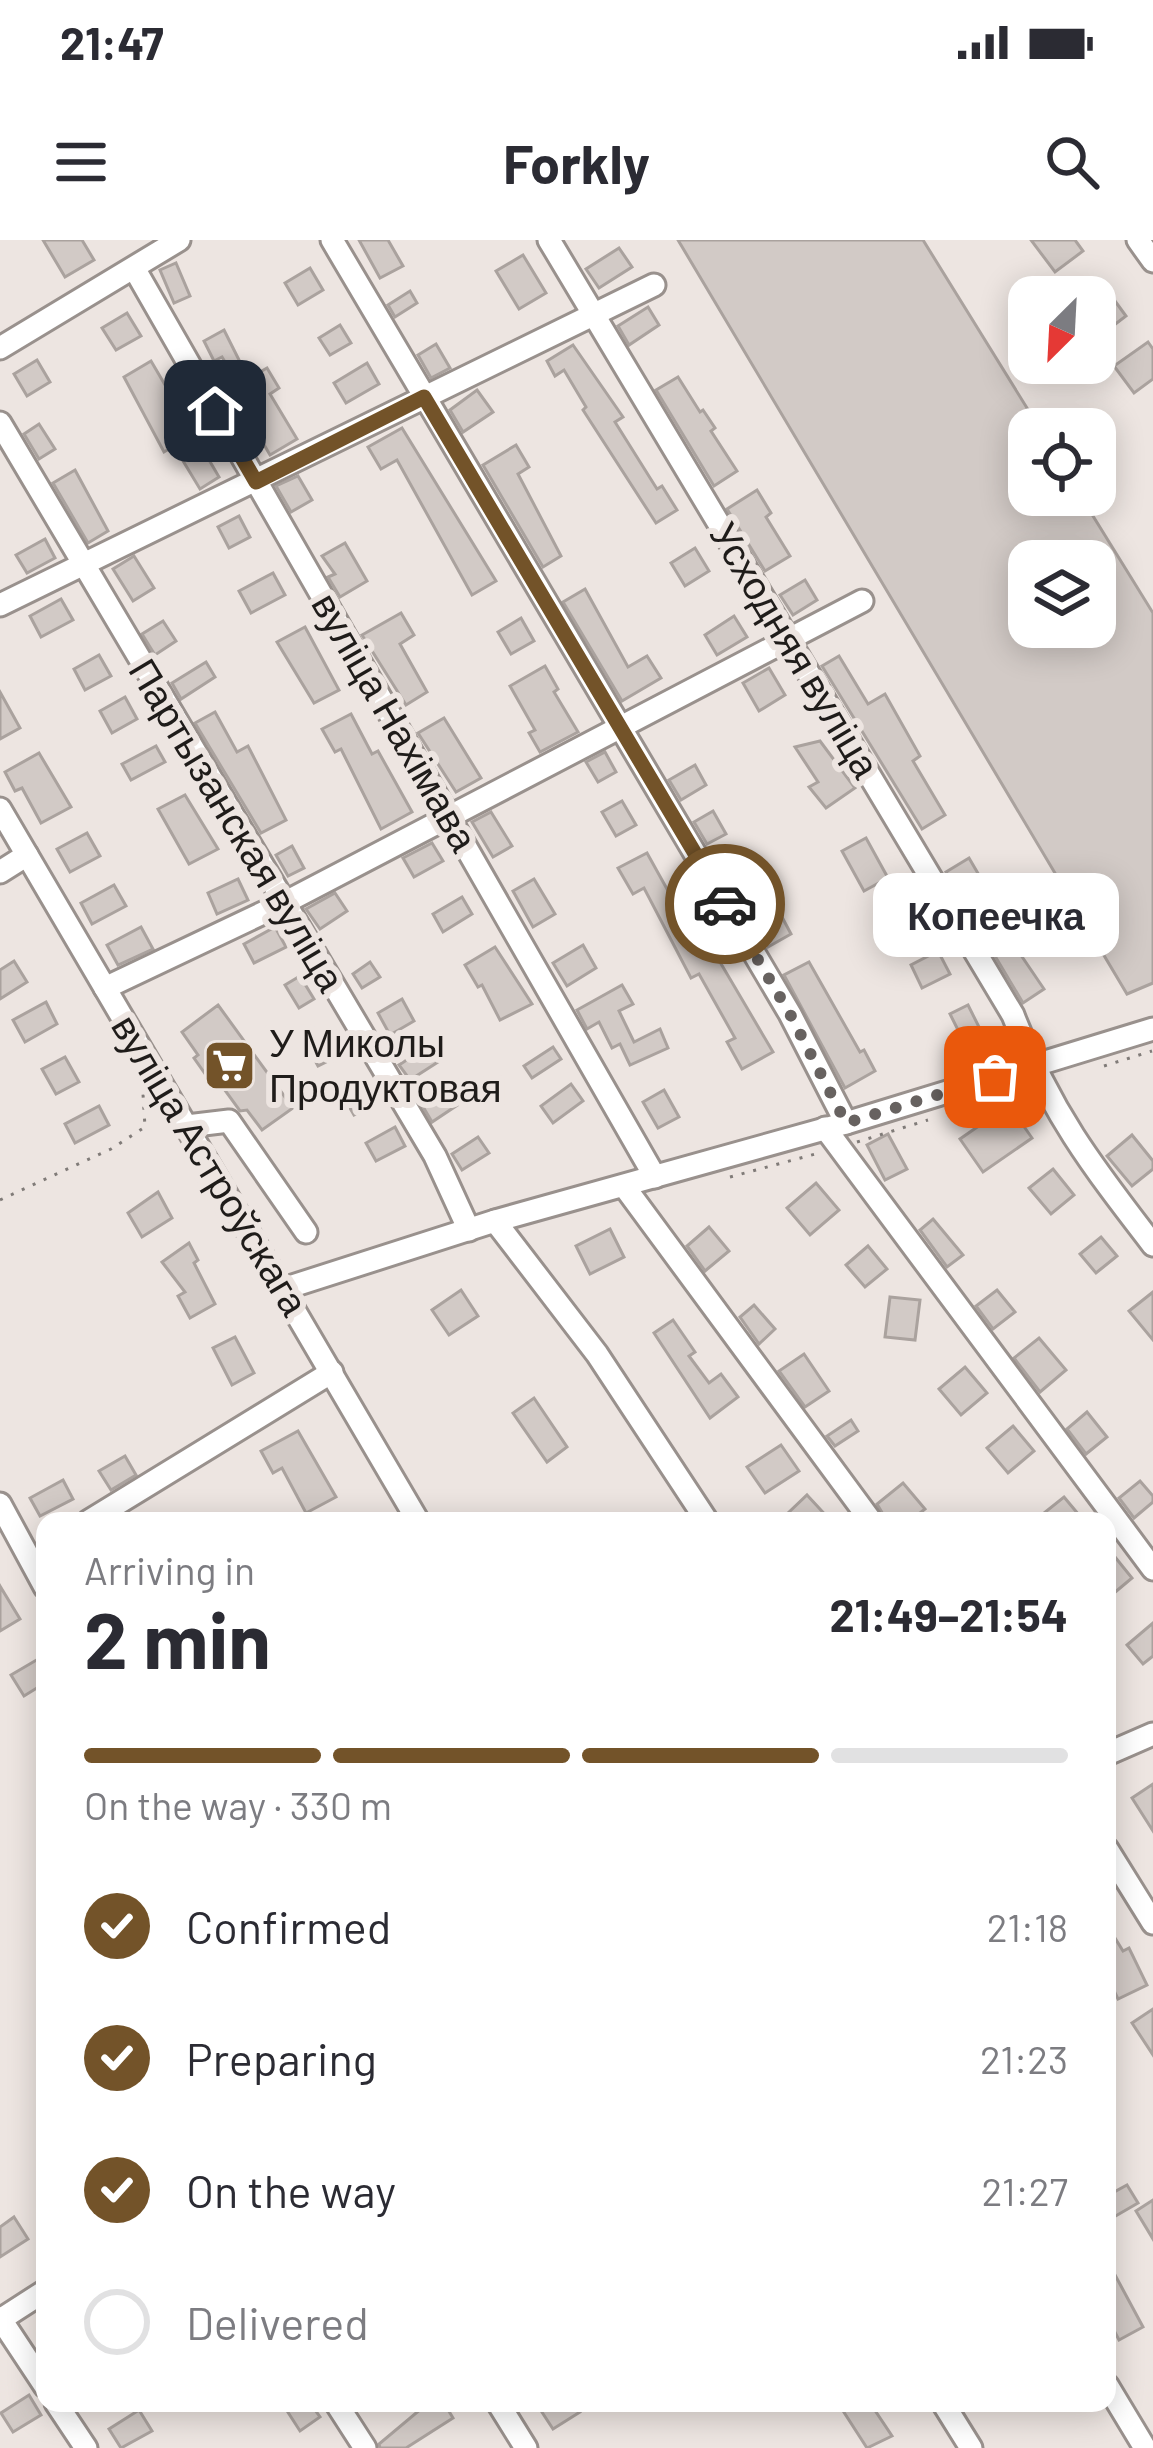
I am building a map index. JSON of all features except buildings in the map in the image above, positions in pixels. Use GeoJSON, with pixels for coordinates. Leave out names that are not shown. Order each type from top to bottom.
{"type":"FeatureCollection","features":[{"type":"Feature","properties":{"kind":"street"},"geometry":{"type":"LineString","coordinates":[[0,348],[178,240]]}},
{"type":"Feature","properties":{"kind":"street"},"geometry":{"type":"LineString","coordinates":[[332,240],[790,1014],[836,1126],[1112,1512]]}},
{"type":"Feature","properties":{"kind":"street","name":"Усходняя вуліца"},"geometry":{"type":"LineString","coordinates":[[549,240],[1013,1016],[1032,1065],[1080,1151],[1153,1245]]}},
{"type":"Feature","properties":{"kind":"street"},"geometry":{"type":"LineString","coordinates":[[1138,240],[1153,261]]}},
{"type":"Feature","properties":{"kind":"street","name":"вуліца Нахімава"},"geometry":{"type":"LineString","coordinates":[[134,268],[655,1178]]}},
{"type":"Feature","properties":{"kind":"street"},"geometry":{"type":"LineString","coordinates":[[0,605],[654,285]]}},
{"type":"Feature","properties":{"kind":"street","name":"Партызанская вуліца"},"geometry":{"type":"LineString","coordinates":[[0,423],[435,1156],[469,1229]]}},
{"type":"Feature","properties":{"kind":"street"},"geometry":{"type":"LineString","coordinates":[[105,988],[284,903],[862,601]]}},
{"type":"Feature","properties":{"kind":"street","name":"вуліца Астроўскага"},"geometry":{"type":"LineString","coordinates":[[0,809],[413,1512]]}},
{"type":"Feature","properties":{"kind":"street"},"geometry":{"type":"LineString","coordinates":[[0,872],[27,855]]}},
{"type":"Feature","properties":{"kind":"street"},"geometry":{"type":"LineString","coordinates":[[283,1289],[495,1221],[836,1126],[1153,1029]]}},
{"type":"Feature","properties":{"kind":"street"},"geometry":{"type":"LineString","coordinates":[[187,1126],[229,1121],[306,1232]]}},
{"type":"Feature","properties":{"kind":"street"},"geometry":{"type":"LineString","coordinates":[[624,1186],[865,1512]]}},
{"type":"Feature","properties":{"kind":"street"},"geometry":{"type":"LineString","coordinates":[[495,1221],[597,1354],[701,1512]]}},
{"type":"Feature","properties":{"kind":"street"},"geometry":{"type":"LineString","coordinates":[[104,1512],[332,1372]]}},
{"type":"Feature","properties":{"kind":"street"},"geometry":{"type":"LineString","coordinates":[[0,1504],[36,1552]]}},
{"type":"Feature","properties":{"kind":"street"},"geometry":{"type":"LineString","coordinates":[[1116,1517],[1153,1569]]}},
{"type":"Feature","properties":{"kind":"street"},"geometry":{"type":"LineString","coordinates":[[1116,1750],[1153,1735]]}},
{"type":"Feature","properties":{"kind":"street"},"geometry":{"type":"LineString","coordinates":[[1116,1863],[1153,1923]]}},
{"type":"Feature","properties":{"kind":"street"},"geometry":{"type":"LineString","coordinates":[[36,2297],[0,2319],[36,2373]]}},
{"type":"Feature","properties":{"kind":"street"},"geometry":{"type":"LineString","coordinates":[[1116,2400],[1145,2448]]}},
{"type":"Feature","properties":{"kind":"street"},"geometry":{"type":"LineString","coordinates":[[62,2412],[86,2448]]}},
{"type":"Feature","properties":{"kind":"street"},"geometry":{"type":"LineString","coordinates":[[343,2412],[365,2448]]}},
{"type":"Feature","properties":{"kind":"street"},"geometry":{"type":"LineString","coordinates":[[504,2412],[526,2448]]}},
{"type":"Feature","properties":{"kind":"street"},"geometry":{"type":"LineString","coordinates":[[949,2412],[971,2448]]}},
{"type":"Feature","properties":{"kind":"path"},"geometry":{"type":"LineString","coordinates":[[0,1200],[111,1149],[145,1127],[141,1104],[150,1063]]}},
{"type":"Feature","properties":{"kind":"way so far"},"geometry":{"type":"LineString","coordinates":[[725,904],[790,1014],[846,1123],[995,1077]]}},
{"type":"Feature","properties":{"kind":"place","name":"У Миколы Продуктовая"},"geometry":{"type":"Point","coordinates":[230,1065]}},
{"type":"Feature","properties":{"kind":"place","name":"Копеечка"},"geometry":{"type":"Point","coordinates":[995,1077]}},
{"type":"Feature","properties":{"kind":"route"},"geometry":{"type":"LineString","coordinates":[[215,411],[256,482],[424,397],[725,904]]}}]}
